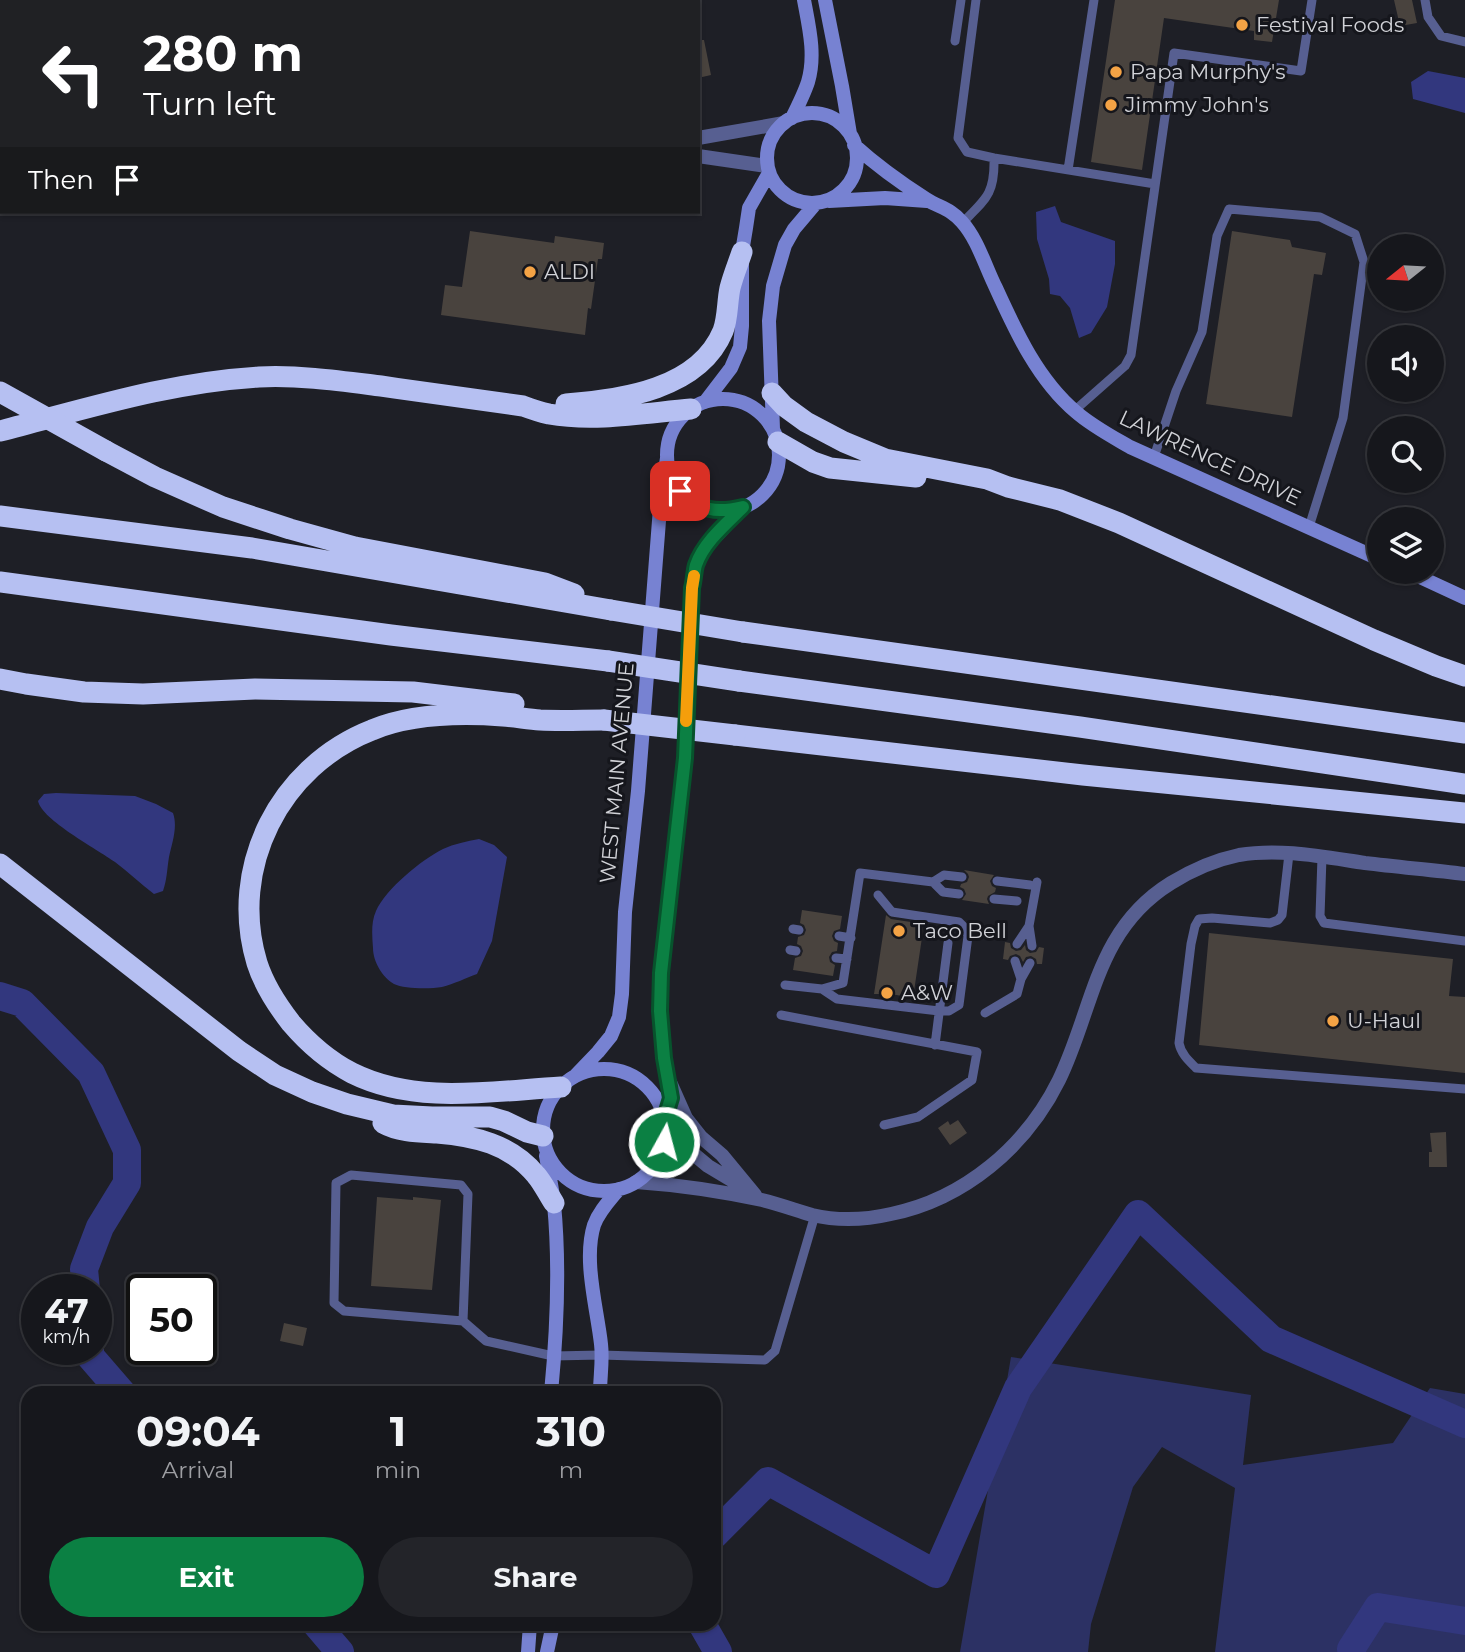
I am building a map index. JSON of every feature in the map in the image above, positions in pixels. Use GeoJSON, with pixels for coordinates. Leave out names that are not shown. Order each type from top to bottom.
{"type":"FeatureCollection","features":[{"type":"Feature","properties":{"kind":"highway"},"geometry":{"type":"LineString","coordinates":[[523,406],[549,402],[565,404],[602,401],[653,389],[682,377],[701,364],[714,348],[724,328],[730,289],[742,252]]}},
{"type":"Feature","properties":{"kind":"highway"},"geometry":{"type":"LineString","coordinates":[[0,431],[156,390],[218,380],[262,377],[305,377],[340,381],[523,406],[548,414],[579,417],[637,414],[698,405]]}},
{"type":"Feature","properties":{"kind":"highway"},"geometry":{"type":"LineString","coordinates":[[0,392],[155,477],[223,507],[355,547],[545,583],[611,610]]}},
{"type":"Feature","properties":{"kind":"highway"},"geometry":{"type":"LineString","coordinates":[[772,393],[784,406],[806,422],[874,455],[987,479],[1060,500],[1119,523],[1374,640],[1465,676]]}},
{"type":"Feature","properties":{"kind":"highway"},"geometry":{"type":"LineString","coordinates":[[775,436],[813,462],[830,468],[986,487],[1009,487]]}},
{"type":"Feature","properties":{"kind":"highway"},"geometry":{"type":"LineString","coordinates":[[0,516],[252,548],[743,632],[1465,733]]}},
{"type":"Feature","properties":{"kind":"highway"},"geometry":{"type":"LineString","coordinates":[[0,582],[391,635],[608,661],[1465,784]]}},
{"type":"Feature","properties":{"kind":"highway"},"geometry":{"type":"LineString","coordinates":[[0,679],[84,692],[144,694],[255,689],[413,692],[537,707],[604,720],[1083,775],[1465,813]]}},
{"type":"Feature","properties":{"kind":"highway"},"geometry":{"type":"LineString","coordinates":[[568,1082],[477,1092],[417,1092],[390,1087],[353,1073],[328,1058],[300,1033],[276,1004],[258,964],[249,924],[250,887],[258,850],[286,794],[309,769],[333,750],[373,729],[407,720],[445,715],[604,720]]}},
{"type":"Feature","properties":{"kind":"highway"},"geometry":{"type":"LineString","coordinates":[[0,864],[239,1051],[275,1075],[347,1104],[393,1115],[490,1117],[544,1140]]}},
{"type":"Feature","properties":{"kind":"highway"},"geometry":{"type":"LineString","coordinates":[[347,1104],[389,1126],[416,1132],[458,1135],[498,1145],[536,1174],[554,1203]]}},
{"type":"Feature","properties":{"kind":"main road"},"geometry":{"type":"LineString","coordinates":[[804,0],[811,41],[812,63],[808,83],[788,120],[772,137],[767,156],[768,169],[773,182],[787,196],[806,203],[821,202]]}},
{"type":"Feature","properties":{"kind":"main road"},"geometry":{"type":"LineString","coordinates":[[544,1140],[552,1162],[565,1177],[581,1187],[600,1191],[619,1189],[636,1182],[649,1172],[659,1158],[664,1142],[671,1098],[660,1011],[661,973],[685,758],[692,588],[696,566],[706,547],[720,530],[743,507],[757,499],[768,488],[776,474],[779,458],[775,436],[769,321],[777,271],[785,245],[794,229],[821,202],[843,190],[854,174],[856,164],[825,0]]}},
{"type":"Feature","properties":{"kind":"main road"},"geometry":{"type":"LineString","coordinates":[[788,120],[811,113],[830,117],[845,128],[852,140]]}},
{"type":"Feature","properties":{"kind":"main road","name":"LAWRENCE DRIVE"},"geometry":{"type":"LineString","coordinates":[[852,140],[876,164],[929,201],[948,209],[962,223],[982,255],[1010,320],[1031,357],[1051,386],[1074,411],[1099,430],[1154,457],[1367,554]]}},
{"type":"Feature","properties":{"kind":"main road"},"geometry":{"type":"LineString","coordinates":[[743,507],[726,511],[709,509],[693,502],[680,491],[671,475],[667,458],[669,439],[677,422],[698,405],[732,368],[740,347],[742,252],[750,208],[768,169]]}},
{"type":"Feature","properties":{"kind":"main road","name":"LAWRENCE DRIVE"},"geometry":{"type":"LineString","coordinates":[[821,202],[885,198],[929,201]]}},
{"type":"Feature","properties":{"kind":"main road"},"geometry":{"type":"LineString","coordinates":[[698,405],[720,399],[737,400],[764,417],[775,436]]}},
{"type":"Feature","properties":{"kind":"main road","name":"WEST MAIN AVENUE"},"geometry":{"type":"LineString","coordinates":[[568,1082],[610,1037],[620,1017],[625,912],[638,790],[661,495],[667,458]]}},
{"type":"Feature","properties":{"kind":"main road"},"geometry":{"type":"LineString","coordinates":[[1435,584],[1465,598]]}},
{"type":"Feature","properties":{"kind":"main road"},"geometry":{"type":"LineString","coordinates":[[551,1386],[557,1289],[554,1203],[544,1140],[544,1118],[550,1101],[568,1082],[592,1070],[612,1069],[631,1075],[647,1086],[658,1102],[665,1123]]}},
{"type":"Feature","properties":{"kind":"main road"},"geometry":{"type":"LineString","coordinates":[[600,1386],[601,1355],[591,1273],[591,1247],[599,1213],[619,1189]]}},
{"type":"Feature","properties":{"kind":"main road"},"geometry":{"type":"LineString","coordinates":[[528,1652],[530,1631]]}},
{"type":"Feature","properties":{"kind":"main road"},"geometry":{"type":"LineString","coordinates":[[547,1652],[552,1631]]}},
{"type":"Feature","properties":{"kind":"street"},"geometry":{"type":"LineString","coordinates":[[700,138],[788,120]]}},
{"type":"Feature","properties":{"kind":"street"},"geometry":{"type":"LineString","coordinates":[[700,156],[768,169]]}},
{"type":"Feature","properties":{"kind":"street"},"geometry":{"type":"LineString","coordinates":[[636,1182],[681,1185],[760,1198],[815,1215],[838,1219],[863,1219],[910,1210],[945,1195],[985,1171],[1016,1143],[1046,1103],[1063,1072],[1114,941],[1140,907],[1173,881],[1216,861],[1255,853],[1322,857],[1465,874]]}},
{"type":"Feature","properties":{"kind":"street"},"geometry":{"type":"LineString","coordinates":[[668,1076],[686,1118],[760,1198]]}},
{"type":"Feature","properties":{"kind":"street"},"geometry":{"type":"LineString","coordinates":[[665,1123],[684,1146],[708,1166],[760,1198]]}},
{"type":"Feature","properties":{"kind":"lane"},"geometry":{"type":"LineString","coordinates":[[955,41],[961,0]]}},
{"type":"Feature","properties":{"kind":"lane"},"geometry":{"type":"LineString","coordinates":[[976,0],[958,138],[967,152],[1155,184]]}},
{"type":"Feature","properties":{"kind":"lane"},"geometry":{"type":"LineString","coordinates":[[1068,170],[1094,0]]}},
{"type":"Feature","properties":{"kind":"lane"},"geometry":{"type":"LineString","coordinates":[[1074,411],[1125,366],[1131,355],[1174,53],[1301,71],[1312,0]]}},
{"type":"Feature","properties":{"kind":"lane"},"geometry":{"type":"LineString","coordinates":[[1425,0],[1428,17],[1441,36],[1465,42]]}},
{"type":"Feature","properties":{"kind":"lane"},"geometry":{"type":"LineString","coordinates":[[962,223],[990,192],[995,177],[993,158]]}},
{"type":"Feature","properties":{"kind":"lane"},"geometry":{"type":"LineString","coordinates":[[1154,457],[1176,391],[1202,332],[1217,236],[1229,209],[1320,217],[1355,234],[1364,262],[1343,418],[1309,527]]}},
{"type":"Feature","properties":{"kind":"lane"},"geometry":{"type":"LineString","coordinates":[[1289,854],[1282,915],[1278,920],[1270,923],[1212,918],[1199,919],[1195,926],[1179,1043],[1185,1057],[1196,1068],[1465,1089]]}},
{"type":"Feature","properties":{"kind":"lane"},"geometry":{"type":"LineString","coordinates":[[1322,857],[1320,916],[1324,923],[1465,941]]}},
{"type":"Feature","properties":{"kind":"lane"},"geometry":{"type":"LineString","coordinates":[[785,985],[822,989],[844,983],[860,873],[933,882],[943,892],[959,894]]}},
{"type":"Feature","properties":{"kind":"lane"},"geometry":{"type":"LineString","coordinates":[[933,882],[944,875],[961,877]]}},
{"type":"Feature","properties":{"kind":"lane"},"geometry":{"type":"LineString","coordinates":[[997,881],[1034,884],[1029,926],[1032,946]]}},
{"type":"Feature","properties":{"kind":"lane"},"geometry":{"type":"LineString","coordinates":[[822,989],[837,999],[939,1011],[949,1011],[959,1004],[968,936],[965,928],[959,922],[892,912],[878,895]]}},
{"type":"Feature","properties":{"kind":"lane"},"geometry":{"type":"LineString","coordinates":[[994,899],[1017,901]]}},
{"type":"Feature","properties":{"kind":"lane"},"geometry":{"type":"LineString","coordinates":[[1017,944],[1029,926]]}},
{"type":"Feature","properties":{"kind":"lane"},"geometry":{"type":"LineString","coordinates":[[839,936],[850,938]]}},
{"type":"Feature","properties":{"kind":"lane"},"geometry":{"type":"LineString","coordinates":[[935,1045],[948,943]]}},
{"type":"Feature","properties":{"kind":"lane"},"geometry":{"type":"LineString","coordinates":[[836,958],[847,960]]}},
{"type":"Feature","properties":{"kind":"lane"},"geometry":{"type":"LineString","coordinates":[[1015,961],[1021,979]]}},
{"type":"Feature","properties":{"kind":"lane"},"geometry":{"type":"LineString","coordinates":[[985,1013],[1017,993],[1030,963]]}},
{"type":"Feature","properties":{"kind":"lane"},"geometry":{"type":"LineString","coordinates":[[781,1015],[977,1052],[972,1080],[918,1117],[884,1125]]}},
{"type":"Feature","properties":{"kind":"lane"},"geometry":{"type":"LineString","coordinates":[[463,1321],[468,1194],[461,1185],[351,1175],[336,1183],[334,1303],[344,1311],[463,1321],[486,1341],[553,1356],[765,1360],[775,1351],[815,1215]]}},
{"type":"Feature","properties":{"kind":"shaded area"},"geometry":{"type":"Polygon","coordinates":[[[1428,71],[1465,78],[1465,113],[1413,99],[1411,82],[1428,71]]]}},
{"type":"Feature","properties":{"kind":"shaded area"},"geometry":{"type":"Polygon","coordinates":[[[1055,206],[1061,222],[1115,241],[1115,264],[1107,307],[1091,333],[1079,338],[1070,308],[1060,296],[1050,294],[1049,279],[1037,239],[1036,212],[1055,206]]]}},
{"type":"Feature","properties":{"kind":"shaded area"},"geometry":{"type":"Polygon","coordinates":[[[44,794],[135,796],[173,813],[175,829],[163,891],[154,894],[115,862],[49,817],[38,801],[44,794]]]}},
{"type":"Feature","properties":{"kind":"shaded area"},"geometry":{"type":"Polygon","coordinates":[[[479,839],[494,845],[507,857],[492,941],[477,974],[437,988],[410,988],[394,984],[382,973],[373,953],[373,924],[381,902],[405,876],[434,854],[479,839]]]}},
{"type":"Feature","properties":{"kind":"shaded area"},"geometry":{"type":"Polygon","coordinates":[[[1011,1357],[1251,1395],[1243,1465],[1393,1443],[1430,1388],[1465,1394],[1465,1652],[1215,1652],[1235,1488],[1162,1447],[1133,1487],[1091,1624],[1088,1652],[960,1652],[1011,1357]]]}},
{"type":"Feature","properties":{"kind":"building"},"geometry":{"type":"Polygon","coordinates":[[[1115,0],[1279,0],[1272,42],[1254,40],[1254,31],[1164,18],[1142,170],[1091,162],[1115,0]]]}},
{"type":"Feature","properties":{"kind":"building"},"geometry":{"type":"Polygon","coordinates":[[[1394,0],[1412,0],[1417,23],[1400,26],[1394,0]]]}},
{"type":"Feature","properties":{"kind":"building"},"geometry":{"type":"Polygon","coordinates":[[[700,40],[704,40],[711,75],[700,78],[700,40]]]}},
{"type":"Feature","properties":{"kind":"building","name":"ALDI"},"geometry":{"type":"Polygon","coordinates":[[[470,231],[554,243],[555,236],[604,243],[602,259],[598,259],[585,335],[441,315],[445,285],[462,287],[470,231]]]}},
{"type":"Feature","properties":{"kind":"building"},"geometry":{"type":"Polygon","coordinates":[[[1232,231],[1290,240],[1292,247],[1326,253],[1322,275],[1314,274],[1292,417],[1206,404],[1232,231]]]}},
{"type":"Feature","properties":{"kind":"building"},"geometry":{"type":"Polygon","coordinates":[[[964,870],[994,875],[990,881],[996,888],[995,892],[988,896],[989,904],[962,900],[966,894],[960,887],[969,877],[964,870]]]}},
{"type":"Feature","properties":{"kind":"building"},"geometry":{"type":"Polygon","coordinates":[[[802,910],[842,916],[840,929],[834,931],[832,936],[838,943],[837,951],[832,952],[829,957],[830,962],[835,965],[833,976],[793,970],[795,958],[801,956],[803,951],[797,944],[798,937],[804,935],[806,930],[800,923],[802,910]]]}},
{"type":"Feature","properties":{"kind":"building"},"geometry":{"type":"Polygon","coordinates":[[[886,915],[891,919],[924,924],[913,998],[874,994],[886,915]]]}},
{"type":"Feature","properties":{"kind":"building","name":"U-Haul"},"geometry":{"type":"Polygon","coordinates":[[[1209,933],[1453,959],[1449,996],[1465,997],[1465,1073],[1199,1045],[1209,933]]]}},
{"type":"Feature","properties":{"kind":"building"},"geometry":{"type":"Polygon","coordinates":[[[1005,942],[1010,943],[1011,948],[1016,951],[1025,945],[1030,953],[1036,952],[1039,947],[1044,948],[1042,964],[1037,964],[1036,959],[1031,956],[1026,957],[1023,962],[1016,954],[1008,960],[1003,959],[1005,942]]]}},
{"type":"Feature","properties":{"kind":"building"},"geometry":{"type":"Polygon","coordinates":[[[958,1120],[967,1133],[950,1145],[938,1128],[948,1121],[950,1125],[958,1120]]]}},
{"type":"Feature","properties":{"kind":"building"},"geometry":{"type":"Polygon","coordinates":[[[1446,1132],[1447,1167],[1429,1167],[1429,1152],[1432,1152],[1430,1133],[1446,1132]]]}},
{"type":"Feature","properties":{"kind":"building"},"geometry":{"type":"Polygon","coordinates":[[[377,1197],[441,1200],[432,1290],[371,1286],[377,1197]]]}},
{"type":"Feature","properties":{"kind":"building"},"geometry":{"type":"Polygon","coordinates":[[[284,1323],[307,1328],[303,1346],[280,1341],[284,1323]]]}},
{"type":"Feature","properties":{"kind":"waterway"},"geometry":{"type":"LineString","coordinates":[[0,996],[22,1003],[91,1073],[127,1150],[127,1183],[100,1227],[84,1274]]}},
{"type":"Feature","properties":{"kind":"waterway"},"geometry":{"type":"LineString","coordinates":[[721,1528],[768,1481],[936,1574],[1018,1388],[1138,1214],[1271,1339],[1465,1424]]}},
{"type":"Feature","properties":{"kind":"waterway"},"geometry":{"type":"LineString","coordinates":[[98,1365],[116,1386]]}},
{"type":"Feature","properties":{"kind":"waterway"},"geometry":{"type":"LineString","coordinates":[[1352,1652],[1351,1649],[1378,1607],[1465,1621]]}},
{"type":"Feature","properties":{"kind":"waterway"},"geometry":{"type":"LineString","coordinates":[[322,1631],[340,1652]]}},
{"type":"Feature","properties":{"kind":"waterway"},"geometry":{"type":"LineString","coordinates":[[706,1631],[718,1652]]}},
{"type":"Feature","properties":{"kind":"slow traffic"},"geometry":{"type":"LineString","coordinates":[[686,721],[694,576]]}},
{"type":"Feature","properties":{"kind":"place","name":"Festival Foods"},"geometry":{"type":"Point","coordinates":[1242,25]}},
{"type":"Feature","properties":{"kind":"place","name":"Papa Murphy's"},"geometry":{"type":"Point","coordinates":[1116,72]}},
{"type":"Feature","properties":{"kind":"place","name":"Jimmy John's"},"geometry":{"type":"Point","coordinates":[1111,105]}},
{"type":"Feature","properties":{"kind":"place","name":"ALDI"},"geometry":{"type":"Point","coordinates":[530,272]}},
{"type":"Feature","properties":{"kind":"place","name":"Taco Bell"},"geometry":{"type":"Point","coordinates":[899,931]}},
{"type":"Feature","properties":{"kind":"place","name":"A&W"},"geometry":{"type":"Point","coordinates":[887,993]}},
{"type":"Feature","properties":{"kind":"place","name":"U-Haul"},"geometry":{"type":"Point","coordinates":[1333,1021]}},
{"type":"Feature","properties":{"kind":"route"},"geometry":{"type":"LineString","coordinates":[[664,1142],[664,1121],[671,1098],[660,1011],[661,973],[685,758],[692,588],[696,566],[706,547],[743,507],[726,511],[709,509],[693,502],[680,491]]}}]}
